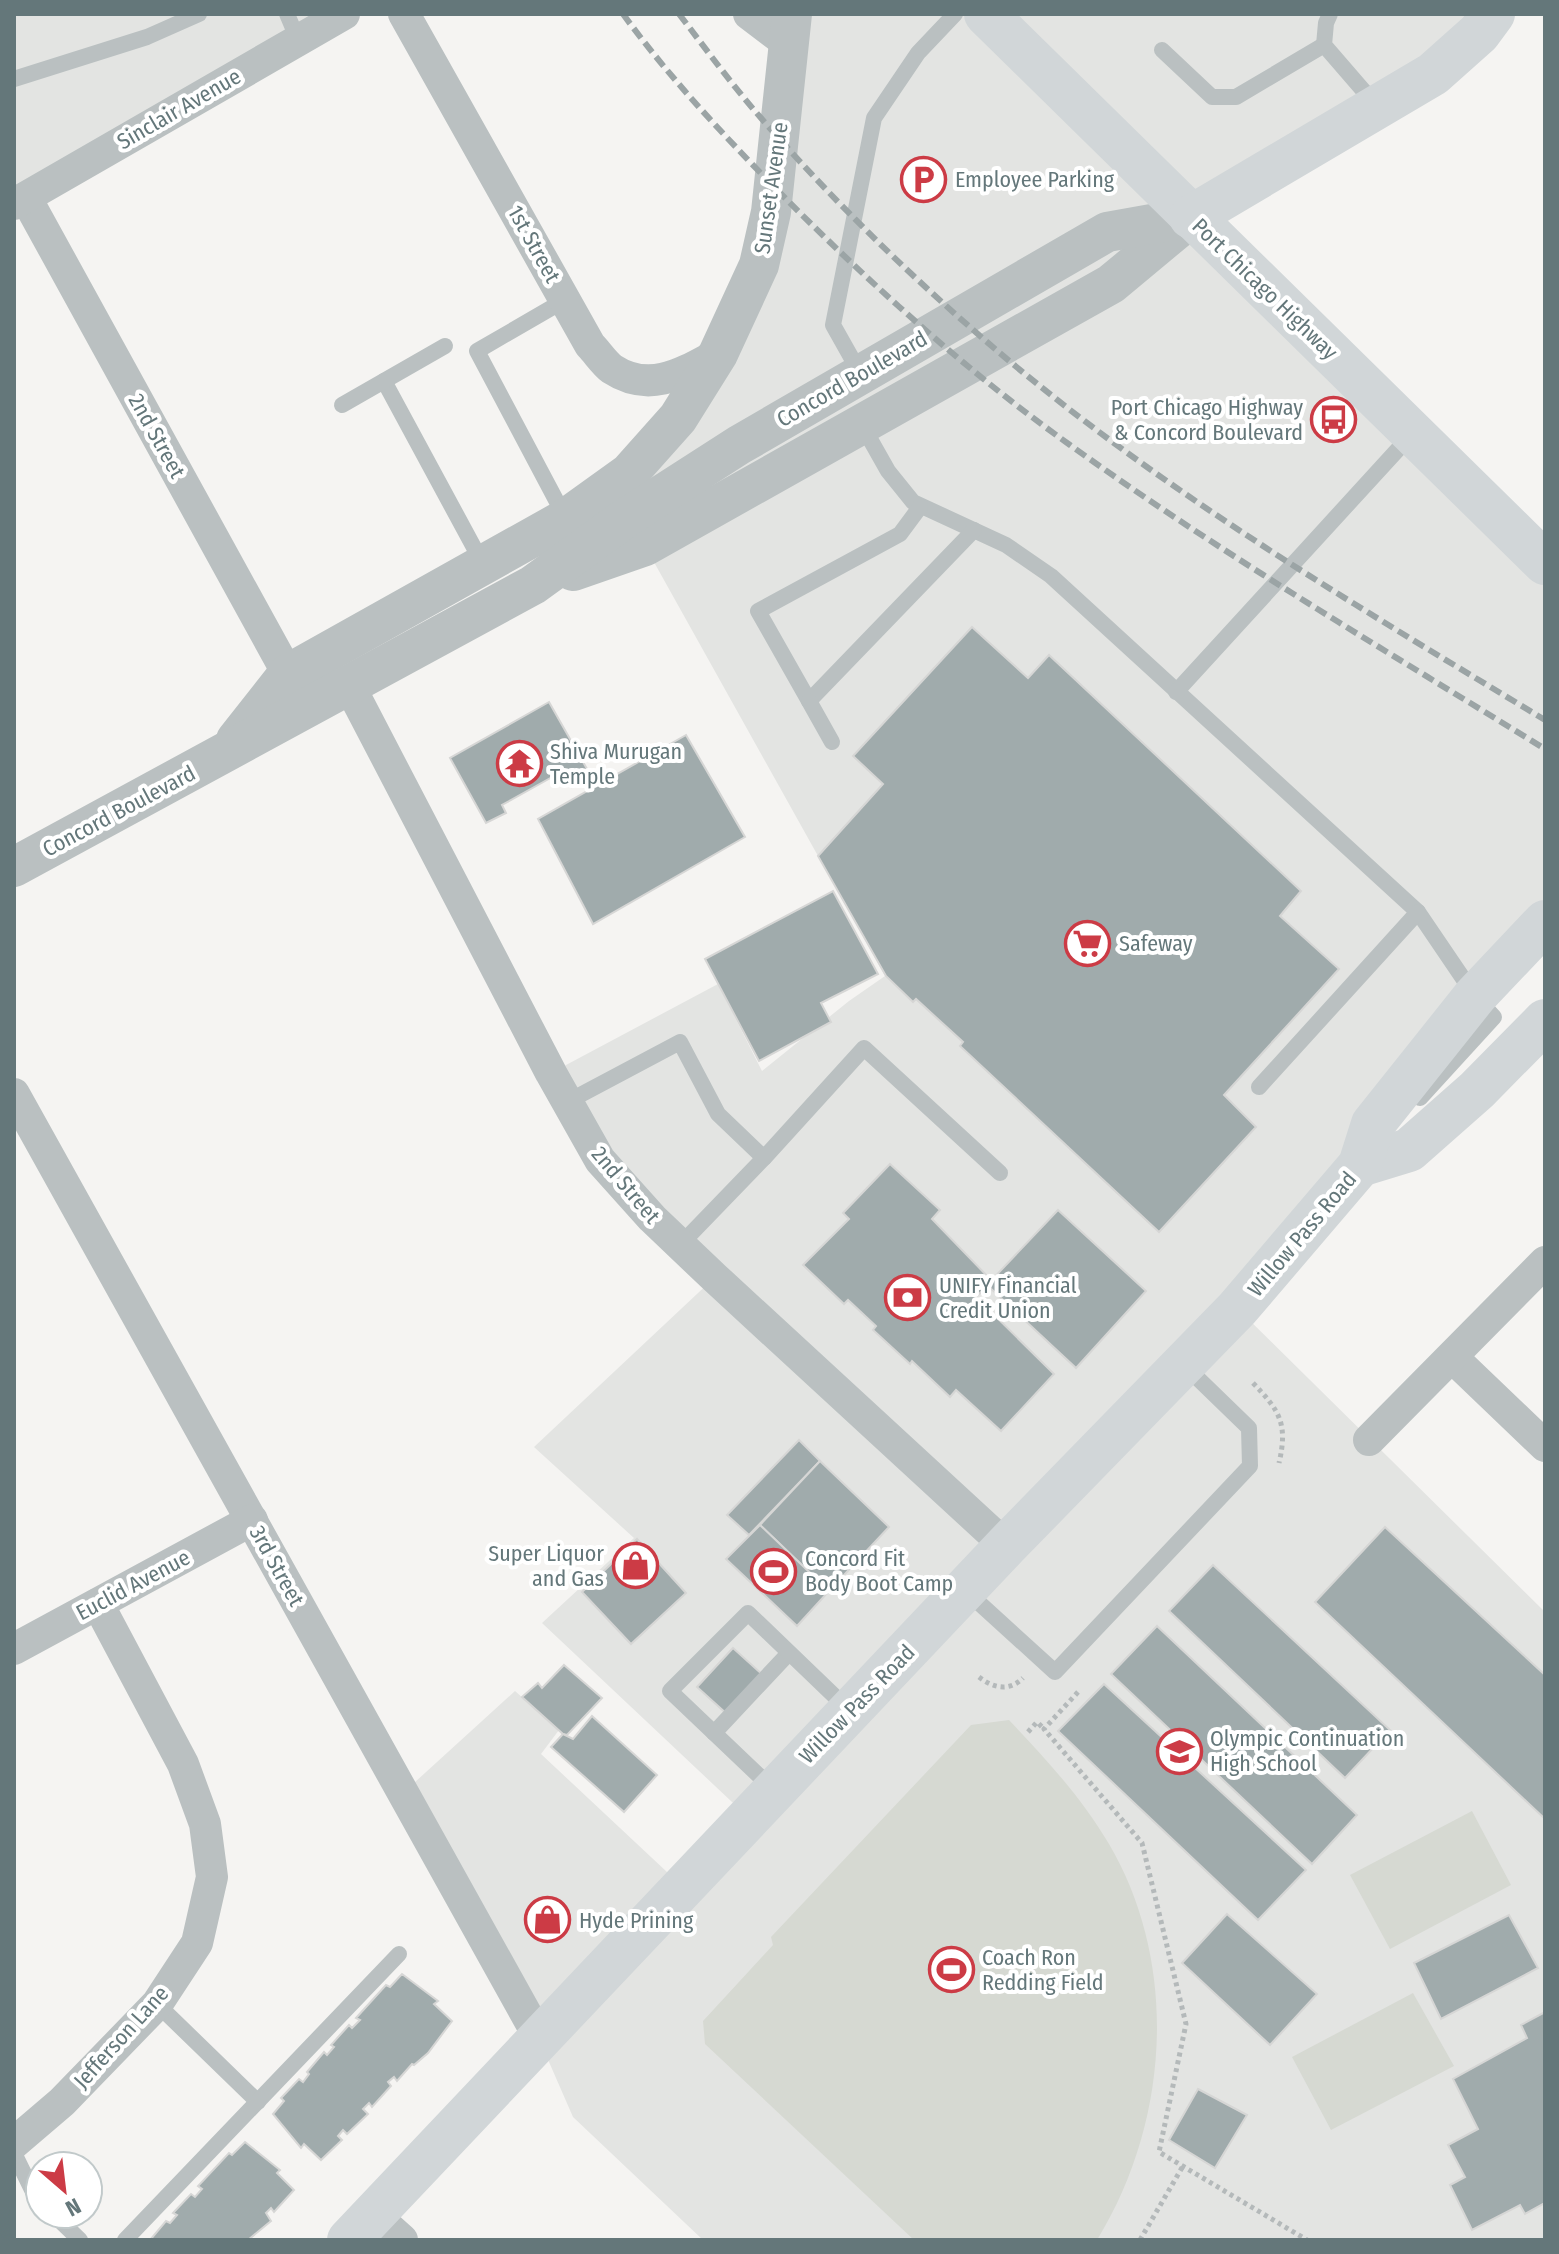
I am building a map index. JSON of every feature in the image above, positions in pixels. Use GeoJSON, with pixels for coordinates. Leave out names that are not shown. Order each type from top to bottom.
{"type":"FeatureCollection","features":[{"type":"Feature","properties":{"kind":"main road","name":"Port Chicago Highway"},"geometry":{"type":"LineString","coordinates":[[986,14],[1545,563]]}},
{"type":"Feature","properties":{"kind":"main road","name":"Concord Boulevard"},"geometry":{"type":"LineString","coordinates":[[1191,217],[1433,74],[1479,33],[1493,14]]}},
{"type":"Feature","properties":{"kind":"main road","name":"Willow Pass Road"},"geometry":{"type":"LineString","coordinates":[[375,2231],[540,2039],[1006,1546],[1237,1309],[1360,1165],[1373,1124],[1475,996],[1545,922]]}},
{"type":"Feature","properties":{"kind":"main road","name":"Willow Pass Road"},"geometry":{"type":"LineString","coordinates":[[1360,1165],[1409,1150],[1477,1090],[1545,1021]]}},
{"type":"Feature","properties":{"kind":"street","name":"Sinclair Avenue"},"geometry":{"type":"LineString","coordinates":[[20,201],[293,27],[344,14]]}},
{"type":"Feature","properties":{"kind":"street","name":"1st Street"},"geometry":{"type":"LineString","coordinates":[[404,14],[590,345],[611,368],[641,381],[674,378],[718,354]]}},
{"type":"Feature","properties":{"kind":"street"},"geometry":{"type":"LineString","coordinates":[[749,14],[791,30]]}},
{"type":"Feature","properties":{"kind":"street","name":"Sunset Avenue"},"geometry":{"type":"LineString","coordinates":[[718,354],[759,265],[771,212],[791,30]]}},
{"type":"Feature","properties":{"kind":"street","name":"2nd Street"},"geometry":{"type":"LineString","coordinates":[[20,201],[288,674]]}},
{"type":"Feature","properties":{"kind":"street","name":"Concord Boulevard"},"geometry":{"type":"LineString","coordinates":[[14,867],[533,585],[627,517],[739,445],[1107,232],[1191,217]]}},
{"type":"Feature","properties":{"kind":"street","name":"Concord Boulevard"},"geometry":{"type":"LineString","coordinates":[[533,585],[645,546],[862,425],[1111,284],[1191,217]]}},
{"type":"Feature","properties":{"kind":"street","name":"Concord Boulevard"},"geometry":{"type":"LineString","coordinates":[[223,755],[288,674],[565,519],[629,473],[678,418],[718,354]]}},
{"type":"Feature","properties":{"kind":"street","name":"2nd Street"},"geometry":{"type":"LineString","coordinates":[[349,685],[600,1160],[680,1245],[1006,1546]]}},
{"type":"Feature","properties":{"kind":"street","name":"3rd Street"},"geometry":{"type":"LineString","coordinates":[[14,1094],[540,2039]]}},
{"type":"Feature","properties":{"kind":"street"},"geometry":{"type":"LineString","coordinates":[[1369,1440],[1545,1262]]}},
{"type":"Feature","properties":{"kind":"street"},"geometry":{"type":"LineString","coordinates":[[1452,1357],[1545,1446]]}},
{"type":"Feature","properties":{"kind":"street","name":"Euclid Avenue"},"geometry":{"type":"LineString","coordinates":[[14,1649],[252,1520]]}},
{"type":"Feature","properties":{"kind":"street","name":"Jefferson Lane"},"geometry":{"type":"LineString","coordinates":[[14,2143],[62,2102],[157,2004],[197,1943],[212,1877],[205,1824],[183,1764],[98,1604]]}},
{"type":"Feature","properties":{"kind":"lane"},"geometry":{"type":"LineString","coordinates":[[14,79],[147,37],[199,14]]}},
{"type":"Feature","properties":{"kind":"lane"},"geometry":{"type":"LineString","coordinates":[[861,375],[833,325],[874,118],[918,53],[955,14]]}},
{"type":"Feature","properties":{"kind":"lane"},"geometry":{"type":"LineString","coordinates":[[1330,14],[1324,45],[1378,107]]}},
{"type":"Feature","properties":{"kind":"lane"},"geometry":{"type":"LineString","coordinates":[[1162,50],[1212,97],[1236,97],[1324,45]]}},
{"type":"Feature","properties":{"kind":"lane"},"geometry":{"type":"LineString","coordinates":[[565,300],[477,351],[565,519]]}},
{"type":"Feature","properties":{"kind":"lane"},"geometry":{"type":"LineString","coordinates":[[342,405],[445,346]]}},
{"type":"Feature","properties":{"kind":"lane"},"geometry":{"type":"LineString","coordinates":[[384,381],[484,566]]}},
{"type":"Feature","properties":{"kind":"lane"},"geometry":{"type":"LineString","coordinates":[[862,425],[888,471],[920,507],[1006,545],[1051,576],[1418,912],[1475,996],[1494,1017],[1411,1108]]}},
{"type":"Feature","properties":{"kind":"lane"},"geometry":{"type":"LineString","coordinates":[[1176,692],[1413,433]]}},
{"type":"Feature","properties":{"kind":"lane"},"geometry":{"type":"LineString","coordinates":[[832,742],[758,611],[900,534],[920,507]]}},
{"type":"Feature","properties":{"kind":"lane"},"geometry":{"type":"LineString","coordinates":[[809,701],[974,530]]}},
{"type":"Feature","properties":{"kind":"lane"},"geometry":{"type":"LineString","coordinates":[[1259,1087],[1418,912]]}},
{"type":"Feature","properties":{"kind":"lane"},"geometry":{"type":"LineString","coordinates":[[567,1102],[680,1042],[718,1114],[764,1158]]}},
{"type":"Feature","properties":{"kind":"lane"},"geometry":{"type":"LineString","coordinates":[[680,1245],[864,1048],[1000,1173]]}},
{"type":"Feature","properties":{"kind":"lane"},"geometry":{"type":"LineString","coordinates":[[1360,1165],[1391,1131]]}},
{"type":"Feature","properties":{"kind":"lane"},"geometry":{"type":"LineString","coordinates":[[965,1590],[1055,1672],[1250,1466],[1249,1428],[1184,1365]]}},
{"type":"Feature","properties":{"kind":"lane"},"geometry":{"type":"LineString","coordinates":[[775,1791],[670,1691],[748,1613],[851,1711]]}},
{"type":"Feature","properties":{"kind":"lane"},"geometry":{"type":"LineString","coordinates":[[714,1733],[789,1653]]}},
{"type":"Feature","properties":{"kind":"lane"},"geometry":{"type":"LineString","coordinates":[[125,2240],[399,1954]]}},
{"type":"Feature","properties":{"kind":"lane"},"geometry":{"type":"LineString","coordinates":[[157,2004],[258,2102]]}},
{"type":"Feature","properties":{"kind":"lane"},"geometry":{"type":"LineString","coordinates":[[14,2153],[24,2173]]}},
{"type":"Feature","properties":{"kind":"path"},"geometry":{"type":"LineString","coordinates":[[1253,1383],[1275,1406],[1283,1424],[1278,1470]]}},
{"type":"Feature","properties":{"kind":"path"},"geometry":{"type":"LineString","coordinates":[[979,1677],[989,1685],[1003,1688],[1017,1684],[1025,1676],[1034,1684]]}},
{"type":"Feature","properties":{"kind":"path"},"geometry":{"type":"LineString","coordinates":[[1044,1729],[1083,1686]]}},
{"type":"Feature","properties":{"kind":"path"},"geometry":{"type":"LineString","coordinates":[[1052,1701],[1062,1709]]}},
{"type":"Feature","properties":{"kind":"path"},"geometry":{"type":"LineString","coordinates":[[1028,1732],[1037,1722],[1142,1843],[1186,2024],[1159,2152],[1307,2240]]}},
{"type":"Feature","properties":{"kind":"path"},"geometry":{"type":"LineString","coordinates":[[1140,2240],[1183,2166]]}},
{"type":"Feature","properties":{"kind":"path"},"geometry":{"type":"LineString","coordinates":[[1285,2240],[1291,2230]]}},
{"type":"Feature","properties":{"kind":"shaded area"},"geometry":{"type":"Polygon","coordinates":[[[14,14],[344,14],[14,204],[14,14]]]}},
{"type":"Feature","properties":{"kind":"shaded area"},"geometry":{"type":"Polygon","coordinates":[[[793,14],[1493,14],[1192,217],[1545,563],[1545,922],[1238,1309],[1545,1612],[1545,2240],[703,2240],[573,2117],[539,2039],[403,1793],[515,1691],[559,1730],[541,1754],[683,1887],[749,1818],[542,1623],[634,1538],[534,1447],[714,1278],[551,1073],[718,984],[762,1071],[885,976],[645,546],[629,473],[743,304],[793,14]]]}},
{"type":"Feature","properties":{"kind":"shaded area","name":"Coach Ron Redding Field"},"geometry":{"type":"Polygon","coordinates":[[[1009,1720],[1087,1810],[1109,1844],[1132,1891],[1147,1940],[1155,1992],[1157,2044],[1151,2095],[1139,2146],[1121,2194],[1097,2240],[914,2240],[705,2044],[703,2021],[773,1945],[771,1937],[971,1725],[1009,1720]]]}},
{"type":"Feature","properties":{"kind":"shaded area"},"geometry":{"type":"Polygon","coordinates":[[[1472,1811],[1511,1885],[1390,1949],[1350,1875],[1472,1811]]]}},
{"type":"Feature","properties":{"kind":"shaded area"},"geometry":{"type":"Polygon","coordinates":[[[1413,1993],[1454,2066],[1331,2130],[1292,2057],[1413,1993]]]}},
{"type":"Feature","properties":{"kind":"building","name":"Safeway"},"geometry":{"type":"Polygon","coordinates":[[[972,627],[1028,678],[1049,655],[1301,891],[1280,916],[1339,969],[1224,1095],[1256,1127],[1159,1232],[960,1046],[963,1042],[886,976],[818,856],[883,784],[853,756],[972,627]]]}},
{"type":"Feature","properties":{"kind":"building","name":"Shiva Murugan Temple"},"geometry":{"type":"Polygon","coordinates":[[[549,702],[591,776],[572,787],[563,771],[502,805],[506,813],[486,823],[450,758],[549,702]]]}},
{"type":"Feature","properties":{"kind":"building"},"geometry":{"type":"Polygon","coordinates":[[[686,735],[745,837],[593,924],[538,819],[686,735]]]}},
{"type":"Feature","properties":{"kind":"building"},"geometry":{"type":"Polygon","coordinates":[[[833,891],[878,974],[821,1003],[831,1022],[759,1061],[705,959],[833,891]]]}},
{"type":"Feature","properties":{"kind":"building","name":"UNIFY Financial Credit Union"},"geometry":{"type":"Polygon","coordinates":[[[890,1164],[940,1210],[932,1219],[992,1281],[976,1297],[1054,1374],[1001,1431],[956,1390],[950,1397],[912,1361],[910,1364],[873,1330],[876,1326],[848,1300],[844,1304],[803,1265],[849,1219],[843,1213],[890,1164]]]}},
{"type":"Feature","properties":{"kind":"building"},"geometry":{"type":"Polygon","coordinates":[[[1058,1210],[1146,1291],[1076,1368],[987,1285],[1058,1210]]]}},
{"type":"Feature","properties":{"kind":"building"},"geometry":{"type":"Polygon","coordinates":[[[799,1440],[820,1461],[749,1535],[727,1515],[799,1440]]]}},
{"type":"Feature","properties":{"kind":"building"},"geometry":{"type":"Polygon","coordinates":[[[820,1461],[889,1527],[829,1591],[760,1525],[820,1461]]]}},
{"type":"Feature","properties":{"kind":"building","name":"Concord Fit Body Boot Camp"},"geometry":{"type":"Polygon","coordinates":[[[760,1525],[829,1591],[797,1626],[726,1559],[760,1525]]]}},
{"type":"Feature","properties":{"kind":"building"},"geometry":{"type":"Polygon","coordinates":[[[1385,1527],[1545,1675],[1545,1819],[1315,1602],[1385,1527]]]}},
{"type":"Feature","properties":{"kind":"building","name":"Super Liquor and Gas"},"geometry":{"type":"Polygon","coordinates":[[[637,1539],[686,1593],[631,1644],[582,1592],[637,1539]]]}},
{"type":"Feature","properties":{"kind":"building"},"geometry":{"type":"Polygon","coordinates":[[[1213,1565],[1390,1730],[1345,1778],[1169,1611],[1213,1565]]]}},
{"type":"Feature","properties":{"kind":"building"},"geometry":{"type":"Polygon","coordinates":[[[1157,1626],[1357,1815],[1312,1864],[1111,1674],[1157,1626]]]}},
{"type":"Feature","properties":{"kind":"building"},"geometry":{"type":"Polygon","coordinates":[[[733,1648],[764,1676],[728,1715],[697,1687],[733,1648]]]}},
{"type":"Feature","properties":{"kind":"building"},"geometry":{"type":"Polygon","coordinates":[[[564,1665],[602,1698],[567,1735],[522,1697],[538,1683],[542,1688],[564,1665]]]}},
{"type":"Feature","properties":{"kind":"building"},"geometry":{"type":"Polygon","coordinates":[[[1104,1684],[1306,1870],[1258,1920],[1058,1731],[1104,1684]]]}},
{"type":"Feature","properties":{"kind":"building"},"geometry":{"type":"Polygon","coordinates":[[[592,1716],[657,1775],[624,1812],[551,1747],[563,1734],[573,1739],[592,1716]]]}},
{"type":"Feature","properties":{"kind":"building"},"geometry":{"type":"Polygon","coordinates":[[[1227,1914],[1317,1994],[1270,2045],[1182,1963],[1227,1914]]]}},
{"type":"Feature","properties":{"kind":"building"},"geometry":{"type":"Polygon","coordinates":[[[1509,1915],[1538,1968],[1441,2019],[1414,1963],[1509,1915]]]}},
{"type":"Feature","properties":{"kind":"building"},"geometry":{"type":"Polygon","coordinates":[[[402,1974],[438,2001],[434,2004],[452,2021],[428,2053],[412,2064],[397,2081],[394,2077],[388,2082],[391,2086],[372,2107],[369,2103],[363,2109],[368,2114],[347,2134],[343,2130],[338,2136],[342,2140],[321,2160],[304,2144],[301,2148],[273,2114],[284,2101],[281,2098],[299,2079],[303,2082],[309,2074],[307,2072],[324,2052],[327,2055],[334,2047],[331,2045],[349,2025],[352,2028],[360,2020],[356,2018],[386,1985],[390,1987],[402,1974]]]}},
{"type":"Feature","properties":{"kind":"building"},"geometry":{"type":"Polygon","coordinates":[[[1545,2012],[1545,2203],[1525,2214],[1520,2205],[1472,2230],[1450,2185],[1465,2177],[1448,2145],[1478,2129],[1453,2079],[1527,2038],[1521,2025],[1545,2012]]]}},
{"type":"Feature","properties":{"kind":"building"},"geometry":{"type":"Polygon","coordinates":[[[1198,2089],[1247,2115],[1215,2168],[1169,2140],[1198,2089]]]}},
{"type":"Feature","properties":{"kind":"building"},"geometry":{"type":"Polygon","coordinates":[[[245,2142],[280,2170],[277,2173],[294,2190],[274,2212],[271,2208],[266,2213],[271,2221],[248,2240],[150,2240],[166,2221],[170,2223],[177,2215],[173,2213],[191,2194],[195,2197],[202,2189],[198,2186],[229,2153],[232,2155],[245,2142]]]}},
{"type":"Feature","properties":{"kind":"railway"},"geometry":{"type":"LineString","coordinates":[[623,14],[681,87],[787,200],[889,297],[996,389],[1070,445],[1186,525],[1545,749]]}},
{"type":"Feature","properties":{"kind":"railway"},"geometry":{"type":"LineString","coordinates":[[679,14],[750,105],[836,200],[943,303],[1038,384],[1106,437],[1249,537],[1545,720]]}},
{"type":"Feature","properties":{"kind":"place","name":"Employee Parking"},"geometry":{"type":"Point","coordinates":[924,179]}},
{"type":"Feature","properties":{"kind":"place","name":"Port Chicago Highway & Concord Boulevard"},"geometry":{"type":"Point","coordinates":[1334,420]}},
{"type":"Feature","properties":{"kind":"place","name":"Shiva Murugan Temple"},"geometry":{"type":"Point","coordinates":[519,764]}},
{"type":"Feature","properties":{"kind":"place","name":"Safeway"},"geometry":{"type":"Point","coordinates":[1088,943]}},
{"type":"Feature","properties":{"kind":"place","name":"UNIFY Financial Credit Union"},"geometry":{"type":"Point","coordinates":[908,1298]}},
{"type":"Feature","properties":{"kind":"place","name":"Super Liquor and Gas"},"geometry":{"type":"Point","coordinates":[635,1566]}},
{"type":"Feature","properties":{"kind":"place","name":"Concord Fit Body Boot Camp"},"geometry":{"type":"Point","coordinates":[774,1571]}},
{"type":"Feature","properties":{"kind":"place","name":"Olympic Continuation High School"},"geometry":{"type":"Point","coordinates":[1179,1751]}},
{"type":"Feature","properties":{"kind":"place","name":"Hyde Prining"},"geometry":{"type":"Point","coordinates":[548,1920]}},
{"type":"Feature","properties":{"kind":"place","name":"Coach Ron Redding Field"},"geometry":{"type":"Point","coordinates":[951,1970]}}]}
